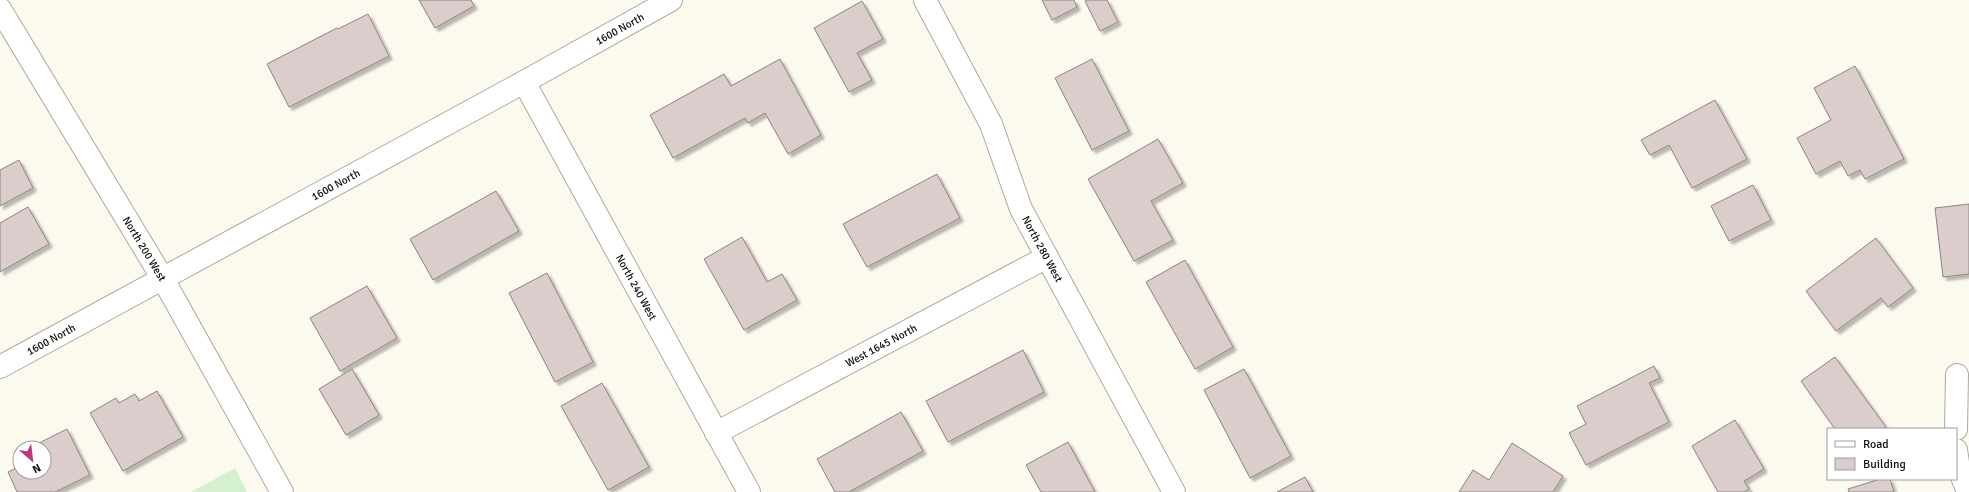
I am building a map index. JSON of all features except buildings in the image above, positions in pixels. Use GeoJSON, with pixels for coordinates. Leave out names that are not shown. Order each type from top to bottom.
{"type":"FeatureCollection","features":[{"type":"Feature","properties":{"kind":"street","name":"1600 North"},"geometry":{"type":"LineString","coordinates":[[0,366],[163,279],[671,0]]}},
{"type":"Feature","properties":{"kind":"street","name":"North 280 West"},"geometry":{"type":"LineString","coordinates":[[925,0],[991,124],[1021,209],[1174,492]]}},
{"type":"Feature","properties":{"kind":"street","name":"North 200 West"},"geometry":{"type":"LineString","coordinates":[[0,9],[163,279],[282,492]]}},
{"type":"Feature","properties":{"kind":"street","name":"North 240 West"},"geometry":{"type":"LineString","coordinates":[[524,82],[749,492]]}},
{"type":"Feature","properties":{"kind":"street","name":"West 1645 North"},"geometry":{"type":"LineString","coordinates":[[716,432],[1047,257]]}},
{"type":"Feature","properties":{"kind":"street"},"geometry":{"type":"LineString","coordinates":[[1956,428],[1957,376]]}},
{"type":"Feature","properties":{"kind":"street"},"geometry":{"type":"LineString","coordinates":[[1957,456],[1959,469],[1968,492]]}},
{"type":"Feature","properties":{"kind":"green space"},"geometry":{"type":"Polygon","coordinates":[[[235,468],[247,492],[191,492],[235,468]]]}}]}
